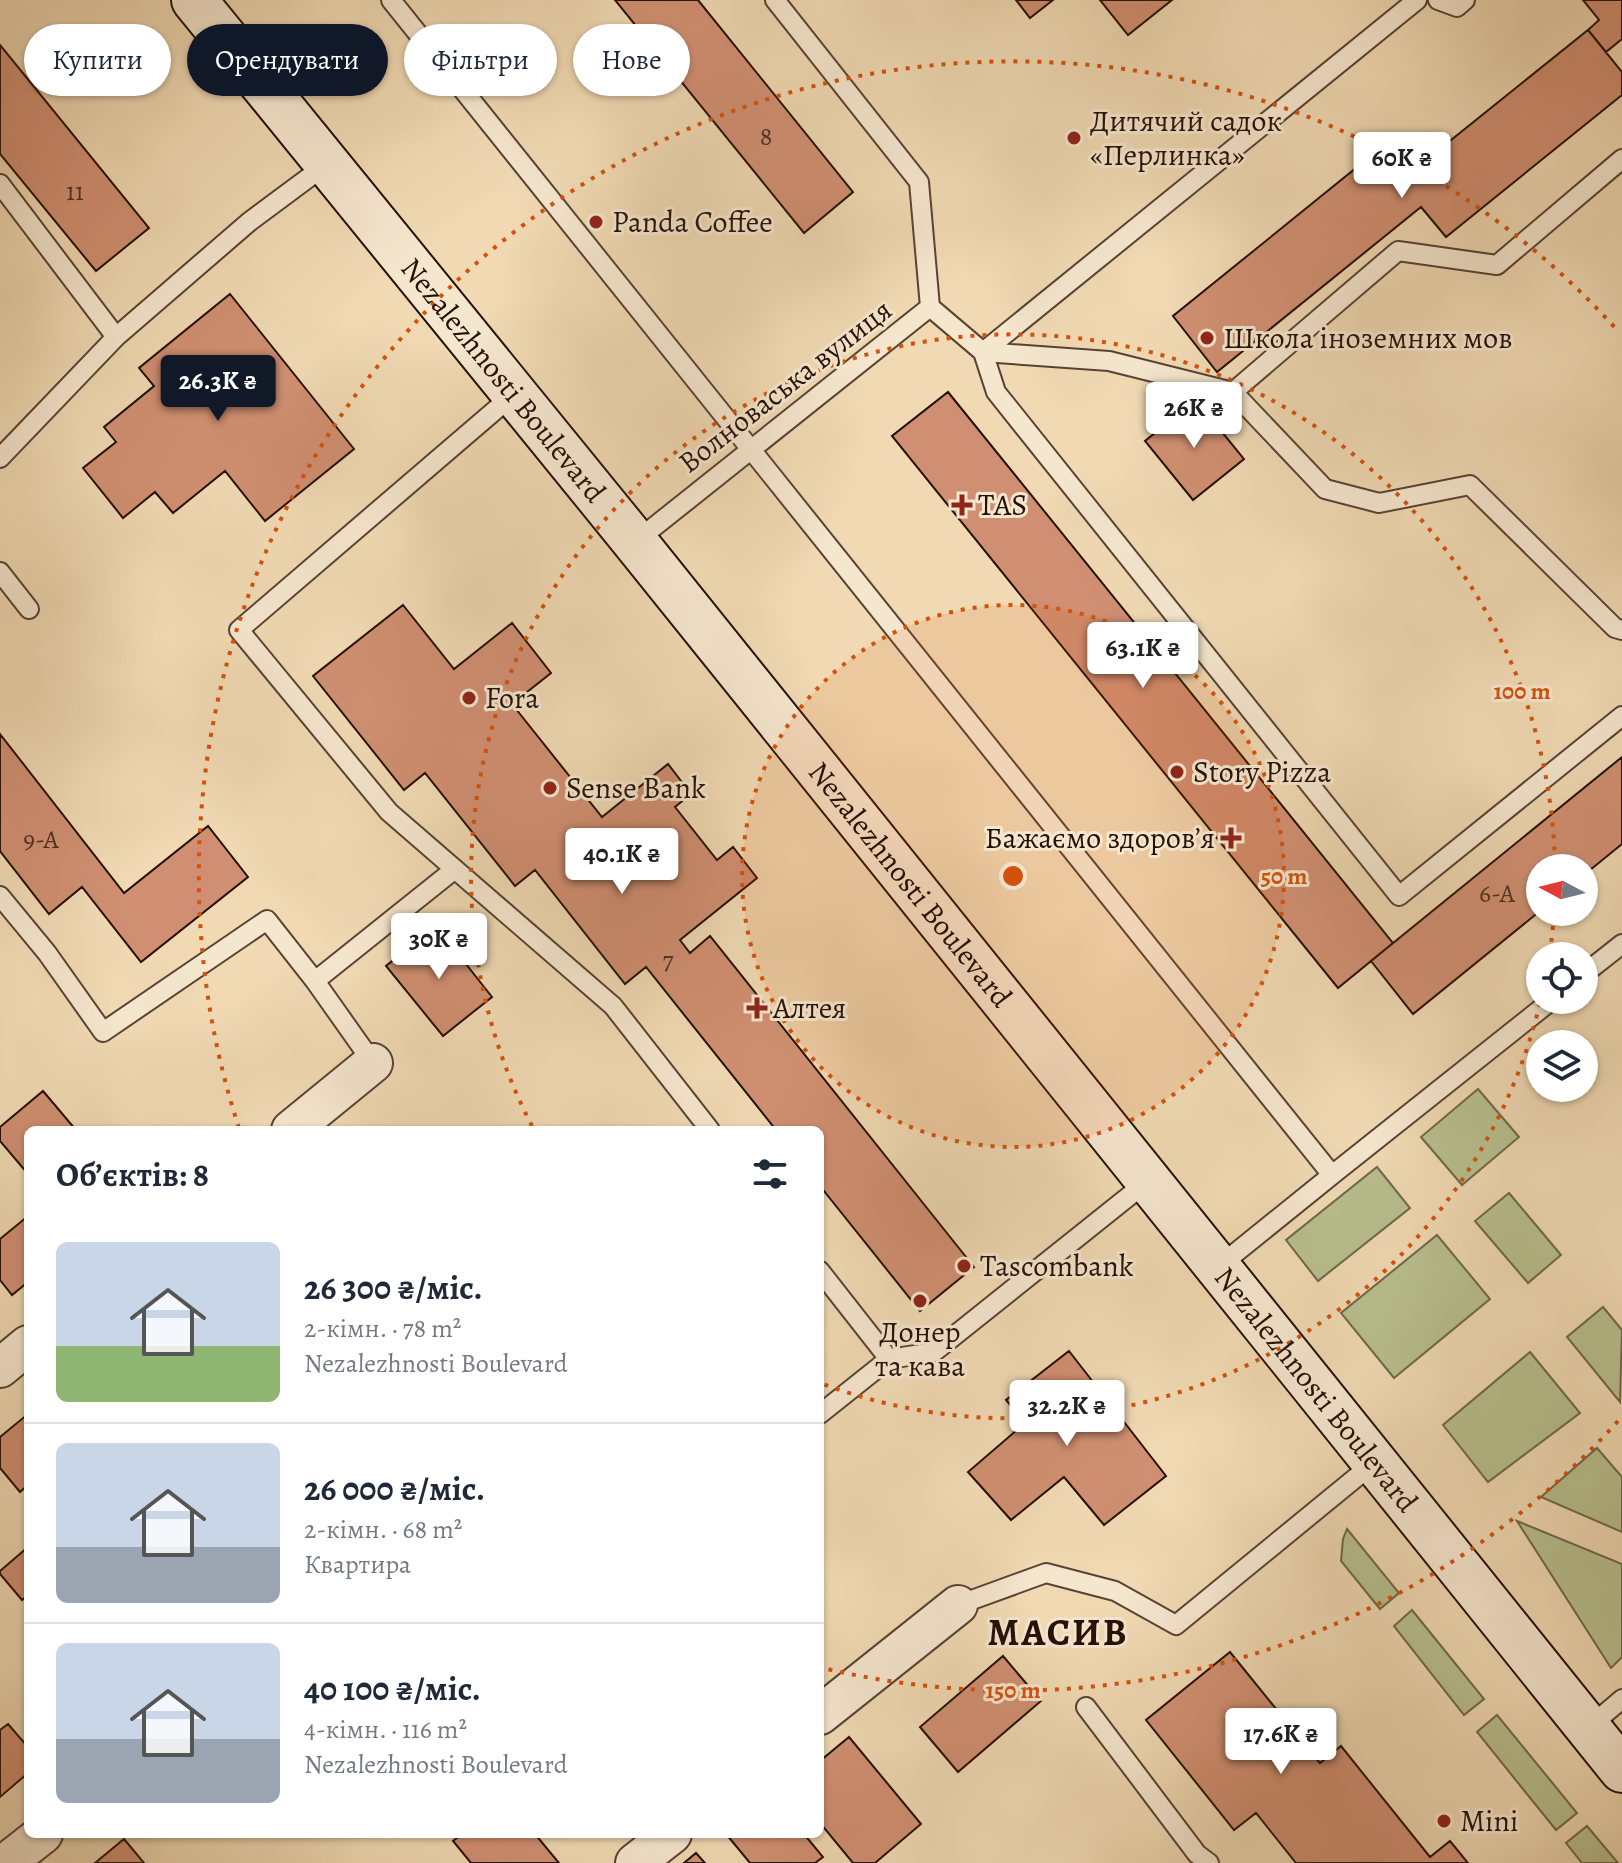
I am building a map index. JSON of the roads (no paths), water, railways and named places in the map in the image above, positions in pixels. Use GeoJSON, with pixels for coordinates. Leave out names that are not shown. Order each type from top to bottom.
{"type":"FeatureCollection","features":[{"type":"Feature","properties":{"kind":"main road","name":"Nezalezhnosti Boulevard"},"geometry":{"type":"LineString","coordinates":[[194,0],[635,542],[1622,1770]]}},
{"type":"Feature","properties":{"kind":"street"},"geometry":{"type":"LineString","coordinates":[[296,1126],[373,1063]]}},
{"type":"Feature","properties":{"kind":"street"},"geometry":{"type":"LineString","coordinates":[[0,1368],[24,1348]]}},
{"type":"Feature","properties":{"kind":"street"},"geometry":{"type":"LineString","coordinates":[[824,1712],[958,1605]]}},
{"type":"Feature","properties":{"kind":"street"},"geometry":{"type":"LineString","coordinates":[[6,1863],[38,1838]]}},
{"type":"Feature","properties":{"kind":"street"},"geometry":{"type":"LineString","coordinates":[[635,1863],[667,1838]]}},
{"type":"Feature","properties":{"kind":"lane"},"geometry":{"type":"LineString","coordinates":[[391,0],[1332,1175]]}},
{"type":"Feature","properties":{"kind":"lane"},"geometry":{"type":"LineString","coordinates":[[775,0],[919,182],[930,307]]}},
{"type":"Feature","properties":{"kind":"lane"},"geometry":{"type":"LineString","coordinates":[[983,352],[1417,0]]}},
{"type":"Feature","properties":{"kind":"lane"},"geometry":{"type":"LineString","coordinates":[[1438,0],[1457,7],[1465,0]]}},
{"type":"Feature","properties":{"kind":"lane"},"geometry":{"type":"LineString","coordinates":[[1233,392],[1398,251],[1497,265],[1622,159]]}},
{"type":"Feature","properties":{"kind":"lane"},"geometry":{"type":"LineString","coordinates":[[0,458],[116,337],[249,222],[328,163]]}},
{"type":"Feature","properties":{"kind":"lane"},"geometry":{"type":"LineString","coordinates":[[0,184],[116,337]]}},
{"type":"Feature","properties":{"kind":"lane","name":"Волноваська вулиця"},"geometry":{"type":"LineString","coordinates":[[635,542],[930,307],[983,352]]}},
{"type":"Feature","properties":{"kind":"lane"},"geometry":{"type":"LineString","coordinates":[[983,352],[1109,361],[1233,392],[1325,489],[1379,503],[1470,485],[1615,628],[1622,630]]}},
{"type":"Feature","properties":{"kind":"lane"},"geometry":{"type":"LineString","coordinates":[[983,352],[996,392],[1399,896],[1622,716]]}},
{"type":"Feature","properties":{"kind":"lane"},"geometry":{"type":"LineString","coordinates":[[514,394],[239,630],[389,812],[613,1006],[707,1126]]}},
{"type":"Feature","properties":{"kind":"lane"},"geometry":{"type":"LineString","coordinates":[[0,572],[29,609]]}},
{"type":"Feature","properties":{"kind":"lane"},"geometry":{"type":"LineString","coordinates":[[315,981],[455,869]]}},
{"type":"Feature","properties":{"kind":"lane"},"geometry":{"type":"LineString","coordinates":[[0,896],[47,953],[103,1032],[267,920],[373,1063]]}},
{"type":"Feature","properties":{"kind":"lane"},"geometry":{"type":"LineString","coordinates":[[1598,963],[1622,944]]}},
{"type":"Feature","properties":{"kind":"lane"},"geometry":{"type":"LineString","coordinates":[[1218,1267],[1534,1014]]}},
{"type":"Feature","properties":{"kind":"lane"},"geometry":{"type":"LineString","coordinates":[[824,1411],[889,1359],[934,1352],[1148,1181]]}},
{"type":"Feature","properties":{"kind":"lane"},"geometry":{"type":"LineString","coordinates":[[824,1276],[889,1359]]}},
{"type":"Feature","properties":{"kind":"lane"},"geometry":{"type":"LineString","coordinates":[[958,1605],[1046,1573],[1115,1591],[1176,1625],[1375,1462]]}},
{"type":"Feature","properties":{"kind":"lane"},"geometry":{"type":"LineString","coordinates":[[1588,1728],[1622,1699]]}},
{"type":"Feature","properties":{"kind":"lane"},"geometry":{"type":"LineString","coordinates":[[1086,1707],[1197,1854],[1209,1863]]}},
{"type":"Feature","properties":{"kind":"place","name":"Дитячий садок «Перлинка»"},"geometry":{"type":"Point","coordinates":[1074,138]}},
{"type":"Feature","properties":{"kind":"place","name":"Panda Coffee"},"geometry":{"type":"Point","coordinates":[596,222]}},
{"type":"Feature","properties":{"kind":"place","name":"Школа іноземних мов"},"geometry":{"type":"Point","coordinates":[1207,338]}},
{"type":"Feature","properties":{"kind":"place","name":"TAS"},"geometry":{"type":"Point","coordinates":[962,505]}},
{"type":"Feature","properties":{"kind":"place","name":"Fora"},"geometry":{"type":"Point","coordinates":[469,698]}},
{"type":"Feature","properties":{"kind":"place","name":"Story Pizza"},"geometry":{"type":"Point","coordinates":[1177,772]}},
{"type":"Feature","properties":{"kind":"place","name":"Sense Bank"},"geometry":{"type":"Point","coordinates":[550,788]}},
{"type":"Feature","properties":{"kind":"place","name":"Бажаємо здоровʼя"},"geometry":{"type":"Point","coordinates":[1231,838]}},
{"type":"Feature","properties":{"kind":"place","name":"Алтея"},"geometry":{"type":"Point","coordinates":[757,1008]}},
{"type":"Feature","properties":{"kind":"place","name":"Tascombank"},"geometry":{"type":"Point","coordinates":[964,1266]}},
{"type":"Feature","properties":{"kind":"place","name":"Донер та кава"},"geometry":{"type":"Point","coordinates":[920,1301]}},
{"type":"Feature","properties":{"kind":"place","name":"Mini"},"geometry":{"type":"Point","coordinates":[1444,1821]}},
{"type":"Feature","properties":{"kind":"district","name":"МАСИВ"},"geometry":{"type":"Point","coordinates":[1058,1632]}}]}
